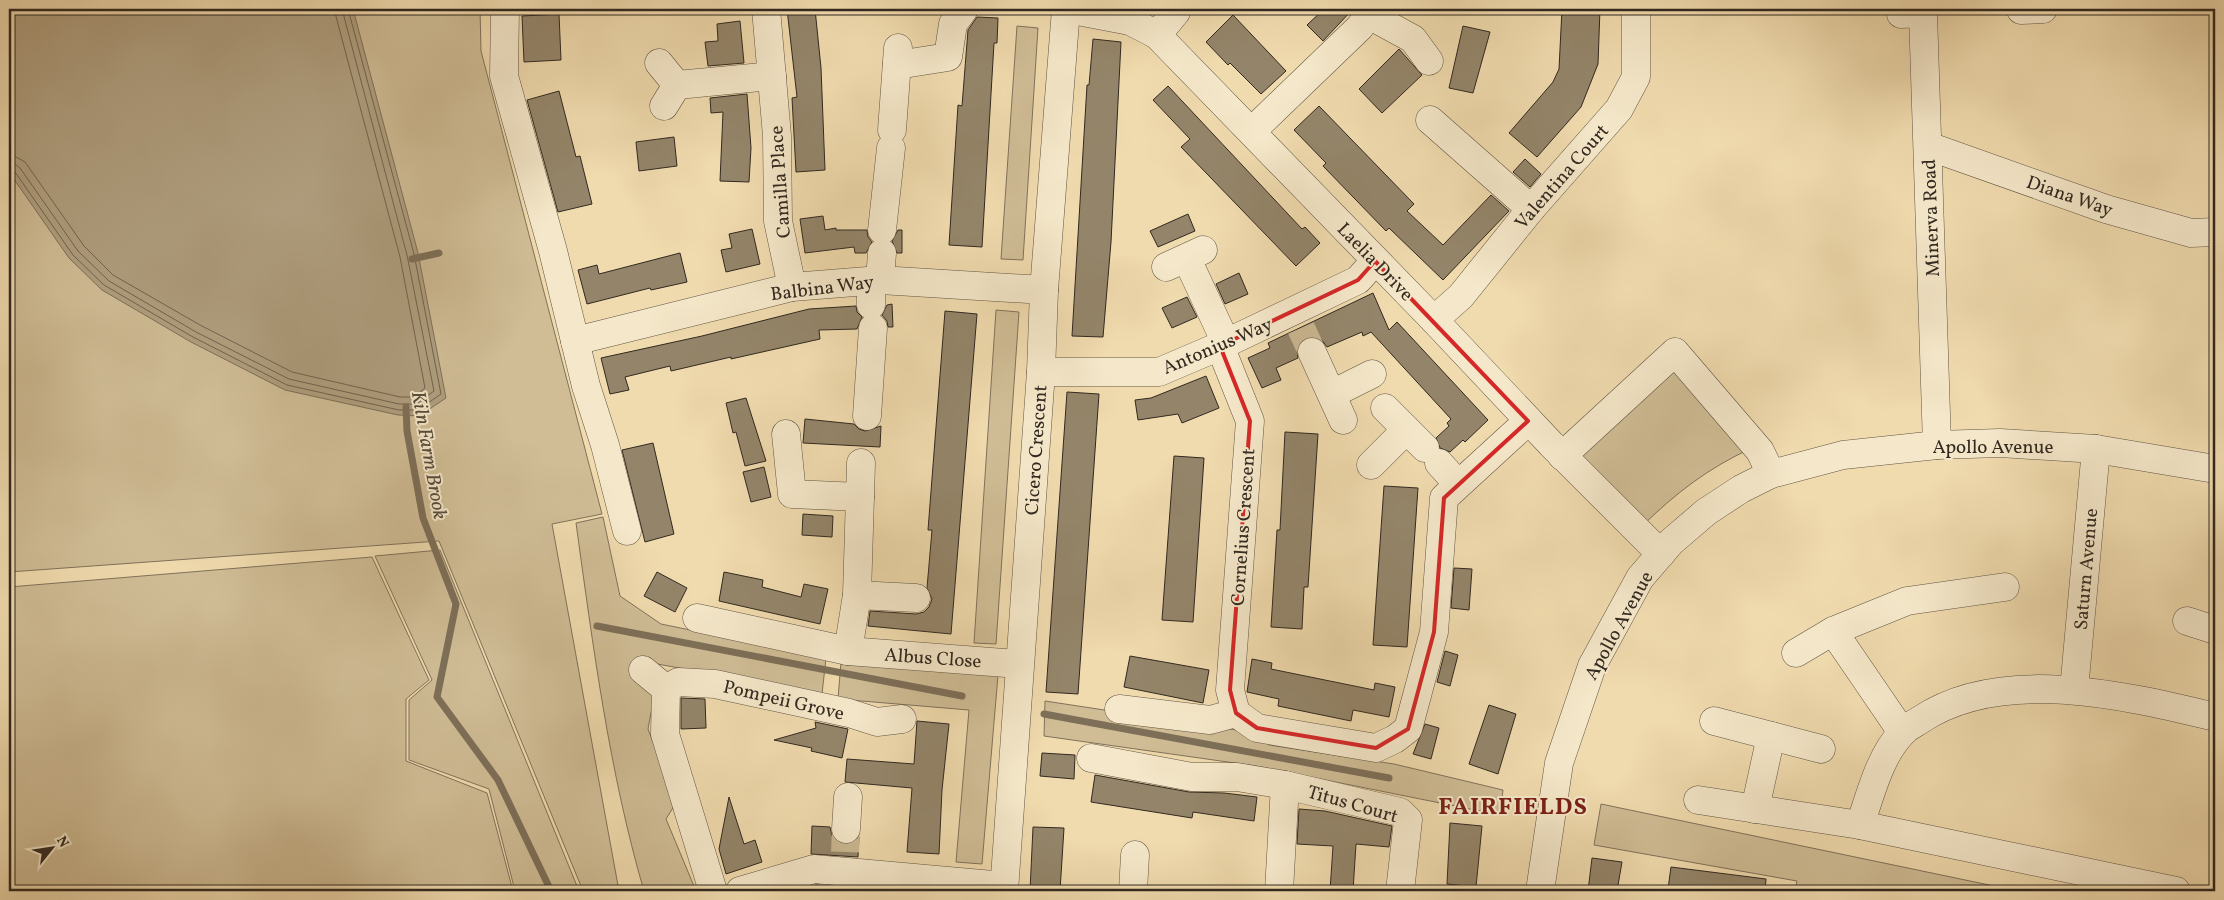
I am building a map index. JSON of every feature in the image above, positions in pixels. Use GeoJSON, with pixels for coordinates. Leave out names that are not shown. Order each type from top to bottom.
{"type":"FeatureCollection","features":[{"type":"Feature","properties":{"kind":"street"},"geometry":{"type":"LineString","coordinates":[[505,9],[504,76],[553,251],[575,341],[627,531]]}},
{"type":"Feature","properties":{"kind":"street","name":"Camilla Place"},"geometry":{"type":"LineString","coordinates":[[766,9],[777,136],[778,221],[792,287]]}},
{"type":"Feature","properties":{"kind":"street"},"geometry":{"type":"LineString","coordinates":[[867,416],[874,298],[882,241],[892,139],[897,56],[948,57],[953,24],[964,9]]}},
{"type":"Feature","properties":{"kind":"street","name":"Laelia Drive"},"geometry":{"type":"LineString","coordinates":[[1066,9],[1130,21],[1157,35],[1434,320],[1528,421],[1661,554]]}},
{"type":"Feature","properties":{"kind":"street","name":"Cicero Crescent"},"geometry":{"type":"LineString","coordinates":[[1004,889],[1041,372],[1044,290],[1066,9]]}},
{"type":"Feature","properties":{"kind":"street","name":"Valentina Court"},"geometry":{"type":"LineString","coordinates":[[1434,320],[1461,296],[1530,209],[1619,109],[1636,76],[1636,9]]}},
{"type":"Feature","properties":{"kind":"street"},"geometry":{"type":"LineString","coordinates":[[1157,35],[1176,12]]}},
{"type":"Feature","properties":{"kind":"street"},"geometry":{"type":"LineString","coordinates":[[1252,131],[1360,27],[1370,12],[1413,39],[1429,61]]}},
{"type":"Feature","properties":{"kind":"street","name":"Minerva Road"},"geometry":{"type":"LineString","coordinates":[[1901,14],[1923,13],[1938,445]]}},
{"type":"Feature","properties":{"kind":"street"},"geometry":{"type":"LineString","coordinates":[[659,64],[670,95],[772,76]]}},
{"type":"Feature","properties":{"kind":"street"},"geometry":{"type":"LineString","coordinates":[[1430,120],[1530,209]]}},
{"type":"Feature","properties":{"kind":"street","name":"Diana Way"},"geometry":{"type":"LineString","coordinates":[[1928,146],[2106,209],[2191,233],[2215,232]]}},
{"type":"Feature","properties":{"kind":"street","name":"Cornelius Crescent"},"geometry":{"type":"LineString","coordinates":[[1185,259],[1223,345],[1250,420],[1230,690],[1236,713]]}},
{"type":"Feature","properties":{"kind":"street","name":"Antonius Way"},"geometry":{"type":"LineString","coordinates":[[1041,372],[1159,372],[1223,345],[1302,331],[1358,280],[1376,260]]}},
{"type":"Feature","properties":{"kind":"street","name":"Balbina Way"},"geometry":{"type":"LineString","coordinates":[[575,341],[792,287],[874,298],[1044,290]]}},
{"type":"Feature","properties":{"kind":"street"},"geometry":{"type":"LineString","coordinates":[[1302,331],[1343,420]]}},
{"type":"Feature","properties":{"kind":"street"},"geometry":{"type":"LineString","coordinates":[[1562,456],[1675,352],[1760,451],[1771,474]]}},
{"type":"Feature","properties":{"kind":"street"},"geometry":{"type":"LineString","coordinates":[[1332,394],[1372,374]]}},
{"type":"Feature","properties":{"kind":"street"},"geometry":{"type":"LineString","coordinates":[[1385,408],[1458,484]]}},
{"type":"Feature","properties":{"kind":"street"},"geometry":{"type":"LineString","coordinates":[[1119,709],[1210,720],[1236,713],[1258,728],[1376,748],[1395,739],[1408,729],[1434,632],[1444,498],[1528,421]]}},
{"type":"Feature","properties":{"kind":"street"},"geometry":{"type":"LineString","coordinates":[[786,434],[792,494],[860,497]]}},
{"type":"Feature","properties":{"kind":"street","name":"Apollo Avenue"},"geometry":{"type":"LineString","coordinates":[[1540,891],[1559,763],[1592,666],[1640,578],[1671,542],[1706,512],[1741,489],[1771,474],[1843,455],[1938,445],[2000,443],[2096,449],[2215,470]]}},
{"type":"Feature","properties":{"kind":"street"},"geometry":{"type":"LineString","coordinates":[[1371,465],[1424,447]]}},
{"type":"Feature","properties":{"kind":"street","name":"Saturn Avenue"},"geometry":{"type":"LineString","coordinates":[[2074,690],[2096,449]]}},
{"type":"Feature","properties":{"kind":"street"},"geometry":{"type":"LineString","coordinates":[[848,651],[856,596],[861,463]]}},
{"type":"Feature","properties":{"kind":"street"},"geometry":{"type":"LineString","coordinates":[[1796,653],[1833,631],[1907,601],[2005,587]]}},
{"type":"Feature","properties":{"kind":"street"},"geometry":{"type":"LineString","coordinates":[[856,596],[916,598]]}},
{"type":"Feature","properties":{"kind":"street","name":"Albus Close"},"geometry":{"type":"LineString","coordinates":[[697,618],[848,651],[1019,664]]}},
{"type":"Feature","properties":{"kind":"street"},"geometry":{"type":"LineString","coordinates":[[2187,621],[2215,630]]}},
{"type":"Feature","properties":{"kind":"street"},"geometry":{"type":"LineString","coordinates":[[1833,631],[1902,732]]}},
{"type":"Feature","properties":{"kind":"street"},"geometry":{"type":"LineString","coordinates":[[643,670],[666,689],[665,734],[713,891]]}},
{"type":"Feature","properties":{"kind":"street","name":"Pompeii Grove"},"geometry":{"type":"LineString","coordinates":[[666,689],[678,682],[715,684],[849,713],[877,722],[902,719]]}},
{"type":"Feature","properties":{"kind":"street"},"geometry":{"type":"LineString","coordinates":[[1860,826],[1880,767],[1902,732],[1938,708],[1981,693],[2074,690],[2136,699],[2215,717]]}},
{"type":"Feature","properties":{"kind":"street"},"geometry":{"type":"LineString","coordinates":[[1714,721],[1821,749]]}},
{"type":"Feature","properties":{"kind":"street"},"geometry":{"type":"LineString","coordinates":[[1755,809],[1771,736]]}},
{"type":"Feature","properties":{"kind":"street","name":"Titus Court"},"geometry":{"type":"LineString","coordinates":[[1091,758],[1192,776],[1237,777],[1286,785],[1400,812],[1408,820],[1400,891]]}},
{"type":"Feature","properties":{"kind":"street","name":"Titus Court"},"geometry":{"type":"LineString","coordinates":[[1279,891],[1286,785]]}},
{"type":"Feature","properties":{"kind":"street"},"geometry":{"type":"LineString","coordinates":[[844,859],[848,797]]}},
{"type":"Feature","properties":{"kind":"street"},"geometry":{"type":"LineString","coordinates":[[1698,800],[1860,826],[2176,891]]}},
{"type":"Feature","properties":{"kind":"street"},"geometry":{"type":"LineString","coordinates":[[1133,891],[1134,855]]}},
{"type":"Feature","properties":{"kind":"street"},"geometry":{"type":"LineString","coordinates":[[740,891],[844,859],[1004,889]]}},
{"type":"Feature","properties":{"kind":"highlighted area"},"geometry":{"type":"Polygon","coordinates":[[[1375,261],[1528,421],[1444,498],[1434,632],[1408,729],[1376,748],[1257,728],[1236,713],[1230,690],[1250,421],[1220,346],[1358,280],[1375,261]]]}},
{"type":"Feature","properties":{"kind":"shaded area"},"geometry":{"type":"Polygon","coordinates":[[[9,9],[480,9],[481,51],[602,514],[552,524],[619,891],[583,891],[439,541],[9,572],[9,9]]]}},
{"type":"Feature","properties":{"kind":"shaded area"},"geometry":{"type":"Polygon","coordinates":[[[1017,26],[1038,28],[1023,260],[1001,259],[1017,26]]]}},
{"type":"Feature","properties":{"kind":"shaded area"},"geometry":{"type":"Polygon","coordinates":[[[996,310],[1019,312],[996,644],[974,643],[996,310]]]}},
{"type":"Feature","properties":{"kind":"shaded area"},"geometry":{"type":"Polygon","coordinates":[[[1673,360],[1752,448],[1721,464],[1693,482],[1641,527],[1569,454],[1673,360]]]}},
{"type":"Feature","properties":{"kind":"shaded area"},"geometry":{"type":"Polygon","coordinates":[[[603,517],[620,596],[661,624],[826,658],[822,694],[641,661],[654,696],[648,729],[676,803],[666,819],[696,891],[644,891],[632,846],[603,708],[576,523],[603,517]]]}},
{"type":"Feature","properties":{"kind":"shaded area"},"geometry":{"type":"Polygon","coordinates":[[[440,550],[579,891],[515,891],[489,789],[409,760],[409,700],[432,680],[375,556],[440,550]]]}},
{"type":"Feature","properties":{"kind":"shaded area"},"geometry":{"type":"Polygon","coordinates":[[[372,557],[429,680],[406,699],[406,761],[487,793],[513,891],[9,891],[9,587],[372,557]]]}},
{"type":"Feature","properties":{"kind":"shaded area"},"geometry":{"type":"Polygon","coordinates":[[[841,662],[998,675],[982,864],[956,862],[969,710],[838,699],[841,662]]]}},
{"type":"Feature","properties":{"kind":"shaded area"},"geometry":{"type":"Polygon","coordinates":[[[1045,701],[1256,733],[1269,745],[1394,764],[1503,790],[1500,815],[1256,766],[1044,736],[1045,701]]]}},
{"type":"Feature","properties":{"kind":"shaded area"},"geometry":{"type":"Polygon","coordinates":[[[1601,804],[2018,891],[1795,891],[1797,881],[1594,845],[1601,804]]]}},
{"type":"Feature","properties":{"kind":"water"},"geometry":{"type":"Polygon","coordinates":[[[9,9],[353,9],[418,253],[446,398],[419,416],[398,415],[285,390],[191,342],[102,290],[69,258],[9,172],[9,9]]]}},
{"type":"Feature","properties":{"kind":"building"},"geometry":{"type":"Polygon","coordinates":[[[787,9],[815,9],[821,68],[825,170],[796,172],[792,98],[797,97],[787,9]]]}},
{"type":"Feature","properties":{"kind":"building"},"geometry":{"type":"Polygon","coordinates":[[[1324,9],[1353,9],[1323,41],[1307,25],[1324,9]]]}},
{"type":"Feature","properties":{"kind":"building"},"geometry":{"type":"Polygon","coordinates":[[[1562,9],[1600,9],[1598,64],[1581,107],[1537,157],[1509,133],[1553,82],[1559,69],[1562,9]]]}},
{"type":"Feature","properties":{"kind":"building"},"geometry":{"type":"Polygon","coordinates":[[[559,14],[561,60],[524,62],[522,16],[559,14]]]}},
{"type":"Feature","properties":{"kind":"building"},"geometry":{"type":"Polygon","coordinates":[[[1233,15],[1286,71],[1261,94],[1230,63],[1228,65],[1206,42],[1233,15]]]}},
{"type":"Feature","properties":{"kind":"building"},"geometry":{"type":"Polygon","coordinates":[[[977,17],[998,18],[997,43],[994,43],[982,247],[949,245],[958,105],[962,106],[968,30],[977,17]]]}},
{"type":"Feature","properties":{"kind":"building"},"geometry":{"type":"Polygon","coordinates":[[[740,21],[744,63],[708,66],[705,42],[718,41],[717,24],[740,21]]]}},
{"type":"Feature","properties":{"kind":"building"},"geometry":{"type":"Polygon","coordinates":[[[1463,26],[1490,32],[1473,93],[1449,88],[1463,26]]]}},
{"type":"Feature","properties":{"kind":"building"},"geometry":{"type":"Polygon","coordinates":[[[1093,39],[1121,42],[1111,242],[1103,337],[1072,336],[1087,85],[1089,85],[1093,39]]]}},
{"type":"Feature","properties":{"kind":"building"},"geometry":{"type":"Polygon","coordinates":[[[1399,49],[1422,75],[1382,113],[1359,89],[1399,49]]]}},
{"type":"Feature","properties":{"kind":"building"},"geometry":{"type":"Polygon","coordinates":[[[1168,86],[1302,229],[1305,227],[1320,243],[1296,266],[1181,147],[1190,139],[1153,100],[1168,86]]]}},
{"type":"Feature","properties":{"kind":"building"},"geometry":{"type":"Polygon","coordinates":[[[559,91],[576,157],[580,156],[592,204],[558,212],[527,100],[559,91]]]}},
{"type":"Feature","properties":{"kind":"building"},"geometry":{"type":"Polygon","coordinates":[[[747,94],[751,148],[749,182],[720,181],[723,112],[711,113],[710,98],[747,94]]]}},
{"type":"Feature","properties":{"kind":"building"},"geometry":{"type":"Polygon","coordinates":[[[1319,106],[1414,204],[1407,211],[1443,245],[1491,195],[1509,211],[1443,280],[1389,228],[1386,231],[1323,166],[1326,163],[1294,130],[1319,106]]]}},
{"type":"Feature","properties":{"kind":"building"},"geometry":{"type":"Polygon","coordinates":[[[674,137],[677,166],[639,171],[636,142],[674,137]]]}},
{"type":"Feature","properties":{"kind":"building"},"geometry":{"type":"Polygon","coordinates":[[[1525,159],[1541,174],[1530,187],[1513,172],[1525,159]]]}},
{"type":"Feature","properties":{"kind":"building"},"geometry":{"type":"Polygon","coordinates":[[[1188,214],[1195,231],[1158,247],[1150,231],[1188,214]]]}},
{"type":"Feature","properties":{"kind":"building"},"geometry":{"type":"Polygon","coordinates":[[[823,216],[825,230],[836,228],[836,230],[867,230],[868,237],[872,242],[866,253],[855,253],[854,247],[805,253],[800,219],[823,216]]]}},
{"type":"Feature","properties":{"kind":"building"},"geometry":{"type":"Polygon","coordinates":[[[752,229],[760,264],[726,272],[721,250],[732,248],[729,234],[752,229]]]}},
{"type":"Feature","properties":{"kind":"building"},"geometry":{"type":"Polygon","coordinates":[[[898,230],[902,230],[902,253],[897,253],[892,241],[898,230]]]}},
{"type":"Feature","properties":{"kind":"building"},"geometry":{"type":"Polygon","coordinates":[[[680,253],[687,282],[651,290],[650,288],[587,304],[578,270],[597,265],[599,274],[680,253]]]}},
{"type":"Feature","properties":{"kind":"building"},"geometry":{"type":"Polygon","coordinates":[[[1239,273],[1248,294],[1225,304],[1216,284],[1239,273]]]}},
{"type":"Feature","properties":{"kind":"building"},"geometry":{"type":"Polygon","coordinates":[[[1373,293],[1389,330],[1397,322],[1488,420],[1465,442],[1463,440],[1450,452],[1440,448],[1436,438],[1449,426],[1447,423],[1451,419],[1371,332],[1363,336],[1362,332],[1327,347],[1321,339],[1313,336],[1305,338],[1299,343],[1297,350],[1298,358],[1276,368],[1281,380],[1262,388],[1248,358],[1270,348],[1268,343],[1373,293]]]}},
{"type":"Feature","properties":{"kind":"building"},"geometry":{"type":"Polygon","coordinates":[[[1187,297],[1197,317],[1172,328],[1162,308],[1187,297]]]}},
{"type":"Feature","properties":{"kind":"building"},"geometry":{"type":"Polygon","coordinates":[[[892,304],[893,327],[888,327],[887,321],[882,315],[887,305],[892,304]]]}},
{"type":"Feature","properties":{"kind":"building"},"geometry":{"type":"Polygon","coordinates":[[[856,306],[857,312],[862,317],[857,329],[819,330],[820,339],[671,371],[670,366],[625,377],[629,390],[610,394],[601,358],[702,336],[809,309],[856,306]]]}},
{"type":"Feature","properties":{"kind":"building"},"geometry":{"type":"Polygon","coordinates":[[[945,311],[977,314],[951,634],[868,626],[870,611],[916,614],[924,612],[929,607],[932,599],[927,588],[932,530],[928,530],[945,311]]]}},
{"type":"Feature","properties":{"kind":"building"},"geometry":{"type":"Polygon","coordinates":[[[1206,376],[1219,408],[1182,423],[1178,414],[1138,420],[1135,400],[1151,398],[1206,376]]]}},
{"type":"Feature","properties":{"kind":"building"},"geometry":{"type":"Polygon","coordinates":[[[1067,392],[1099,394],[1078,694],[1046,692],[1067,392]]]}},
{"type":"Feature","properties":{"kind":"building"},"geometry":{"type":"Polygon","coordinates":[[[746,398],[766,461],[745,466],[736,432],[733,433],[726,403],[746,398]]]}},
{"type":"Feature","properties":{"kind":"building"},"geometry":{"type":"Polygon","coordinates":[[[805,419],[854,424],[859,429],[865,431],[881,426],[880,447],[803,443],[805,419]]]}},
{"type":"Feature","properties":{"kind":"building"},"geometry":{"type":"Polygon","coordinates":[[[1285,432],[1318,434],[1308,587],[1304,587],[1302,629],[1271,627],[1277,530],[1280,530],[1285,432]]]}},
{"type":"Feature","properties":{"kind":"building"},"geometry":{"type":"Polygon","coordinates":[[[653,443],[674,534],[645,542],[622,450],[653,443]]]}},
{"type":"Feature","properties":{"kind":"building"},"geometry":{"type":"Polygon","coordinates":[[[1174,456],[1204,458],[1193,622],[1162,620],[1174,456]]]}},
{"type":"Feature","properties":{"kind":"building"},"geometry":{"type":"Polygon","coordinates":[[[764,467],[771,497],[751,502],[743,472],[764,467]]]}},
{"type":"Feature","properties":{"kind":"building"},"geometry":{"type":"Polygon","coordinates":[[[1384,486],[1418,488],[1407,647],[1373,645],[1384,486]]]}},
{"type":"Feature","properties":{"kind":"building"},"geometry":{"type":"Polygon","coordinates":[[[803,514],[833,516],[832,537],[802,535],[803,514]]]}},
{"type":"Feature","properties":{"kind":"building"},"geometry":{"type":"Polygon","coordinates":[[[1454,568],[1472,569],[1469,610],[1451,608],[1454,568]]]}},
{"type":"Feature","properties":{"kind":"building"},"geometry":{"type":"Polygon","coordinates":[[[657,572],[687,588],[675,612],[644,596],[657,572]]]}},
{"type":"Feature","properties":{"kind":"building"},"geometry":{"type":"Polygon","coordinates":[[[724,572],[763,580],[762,587],[801,597],[804,584],[828,589],[820,624],[719,601],[724,572]]]}},
{"type":"Feature","properties":{"kind":"building"},"geometry":{"type":"Polygon","coordinates":[[[1445,651],[1458,655],[1450,686],[1437,682],[1445,651]]]}},
{"type":"Feature","properties":{"kind":"building"},"geometry":{"type":"Polygon","coordinates":[[[1130,656],[1209,670],[1203,703],[1124,687],[1130,656]]]}},
{"type":"Feature","properties":{"kind":"building"},"geometry":{"type":"Polygon","coordinates":[[[1252,659],[1272,663],[1271,669],[1374,690],[1375,683],[1395,687],[1389,717],[1353,710],[1351,721],[1278,706],[1279,699],[1247,692],[1252,659]]]}},
{"type":"Feature","properties":{"kind":"building"},"geometry":{"type":"Polygon","coordinates":[[[681,698],[705,699],[706,728],[681,729],[681,698]]]}},
{"type":"Feature","properties":{"kind":"building"},"geometry":{"type":"Polygon","coordinates":[[[1489,705],[1516,714],[1498,774],[1469,764],[1489,705]]]}},
{"type":"Feature","properties":{"kind":"building"},"geometry":{"type":"Polygon","coordinates":[[[917,721],[949,724],[942,790],[939,854],[907,852],[912,788],[845,782],[847,759],[914,764],[917,721]]]}},
{"type":"Feature","properties":{"kind":"building"},"geometry":{"type":"Polygon","coordinates":[[[815,722],[848,729],[842,758],[811,751],[812,748],[774,740],[816,728],[815,722]]]}},
{"type":"Feature","properties":{"kind":"building"},"geometry":{"type":"Polygon","coordinates":[[[1425,724],[1439,728],[1431,759],[1413,754],[1425,724]]]}},
{"type":"Feature","properties":{"kind":"building"},"geometry":{"type":"Polygon","coordinates":[[[1042,753],[1075,755],[1074,779],[1040,776],[1042,753]]]}},
{"type":"Feature","properties":{"kind":"building"},"geometry":{"type":"Polygon","coordinates":[[[1095,775],[1189,792],[1224,793],[1257,797],[1254,821],[1193,812],[1192,818],[1091,802],[1095,775]]]}},
{"type":"Feature","properties":{"kind":"building"},"geometry":{"type":"Polygon","coordinates":[[[729,797],[744,844],[755,840],[762,862],[726,874],[719,849],[729,797]]]}},
{"type":"Feature","properties":{"kind":"building"},"geometry":{"type":"Polygon","coordinates":[[[1299,809],[1325,811],[1392,826],[1389,847],[1356,844],[1353,891],[1330,891],[1333,846],[1297,844],[1299,809]]]}},
{"type":"Feature","properties":{"kind":"building"},"geometry":{"type":"Polygon","coordinates":[[[1450,823],[1482,826],[1476,887],[1447,884],[1450,823]]]}},
{"type":"Feature","properties":{"kind":"building"},"geometry":{"type":"Polygon","coordinates":[[[812,826],[830,827],[832,836],[837,842],[845,844],[853,843],[859,837],[858,857],[811,854],[812,826]]]}},
{"type":"Feature","properties":{"kind":"building"},"geometry":{"type":"Polygon","coordinates":[[[1033,827],[1064,828],[1060,891],[1030,891],[1033,827]]]}},
{"type":"Feature","properties":{"kind":"building"},"geometry":{"type":"Polygon","coordinates":[[[1592,858],[1622,862],[1617,891],[1588,891],[1592,858]]]}},
{"type":"Feature","properties":{"kind":"building"},"geometry":{"type":"Polygon","coordinates":[[[1671,867],[1766,879],[1765,891],[1686,891],[1668,889],[1671,867]]]}},
{"type":"Feature","properties":{"kind":"building"},"geometry":{"type":"Polygon","coordinates":[[[816,885],[856,888],[856,891],[808,891],[808,887],[816,885]]]}},
{"type":"Feature","properties":{"kind":"waterway"},"geometry":{"type":"LineString","coordinates":[[412,259],[439,253]]}},
{"type":"Feature","properties":{"kind":"waterway","name":"Kiln Farm Brook"},"geometry":{"type":"LineString","coordinates":[[406,407],[407,431],[423,518],[456,604],[437,697],[498,780],[551,891]]}},
{"type":"Feature","properties":{"kind":"waterway"},"geometry":{"type":"LineString","coordinates":[[597,626],[962,696]]}},
{"type":"Feature","properties":{"kind":"waterway"},"geometry":{"type":"LineString","coordinates":[[1044,714],[1389,778]]}},
{"type":"Feature","properties":{"kind":"tunnel"},"geometry":{"type":"LineString","coordinates":[[1301,328],[1312,352]]}},
{"type":"Feature","properties":{"kind":"tunnel"},"geometry":{"type":"LineString","coordinates":[[845,852],[846,829]]}},
{"type":"Feature","properties":{"kind":"tunnel"},"geometry":{"type":"LineString","coordinates":[[841,884],[841,891]]}},
{"type":"Feature","properties":{"kind":"district","name":"FAIRFIELDS"},"geometry":{"type":"Point","coordinates":[1513,806]}}]}
